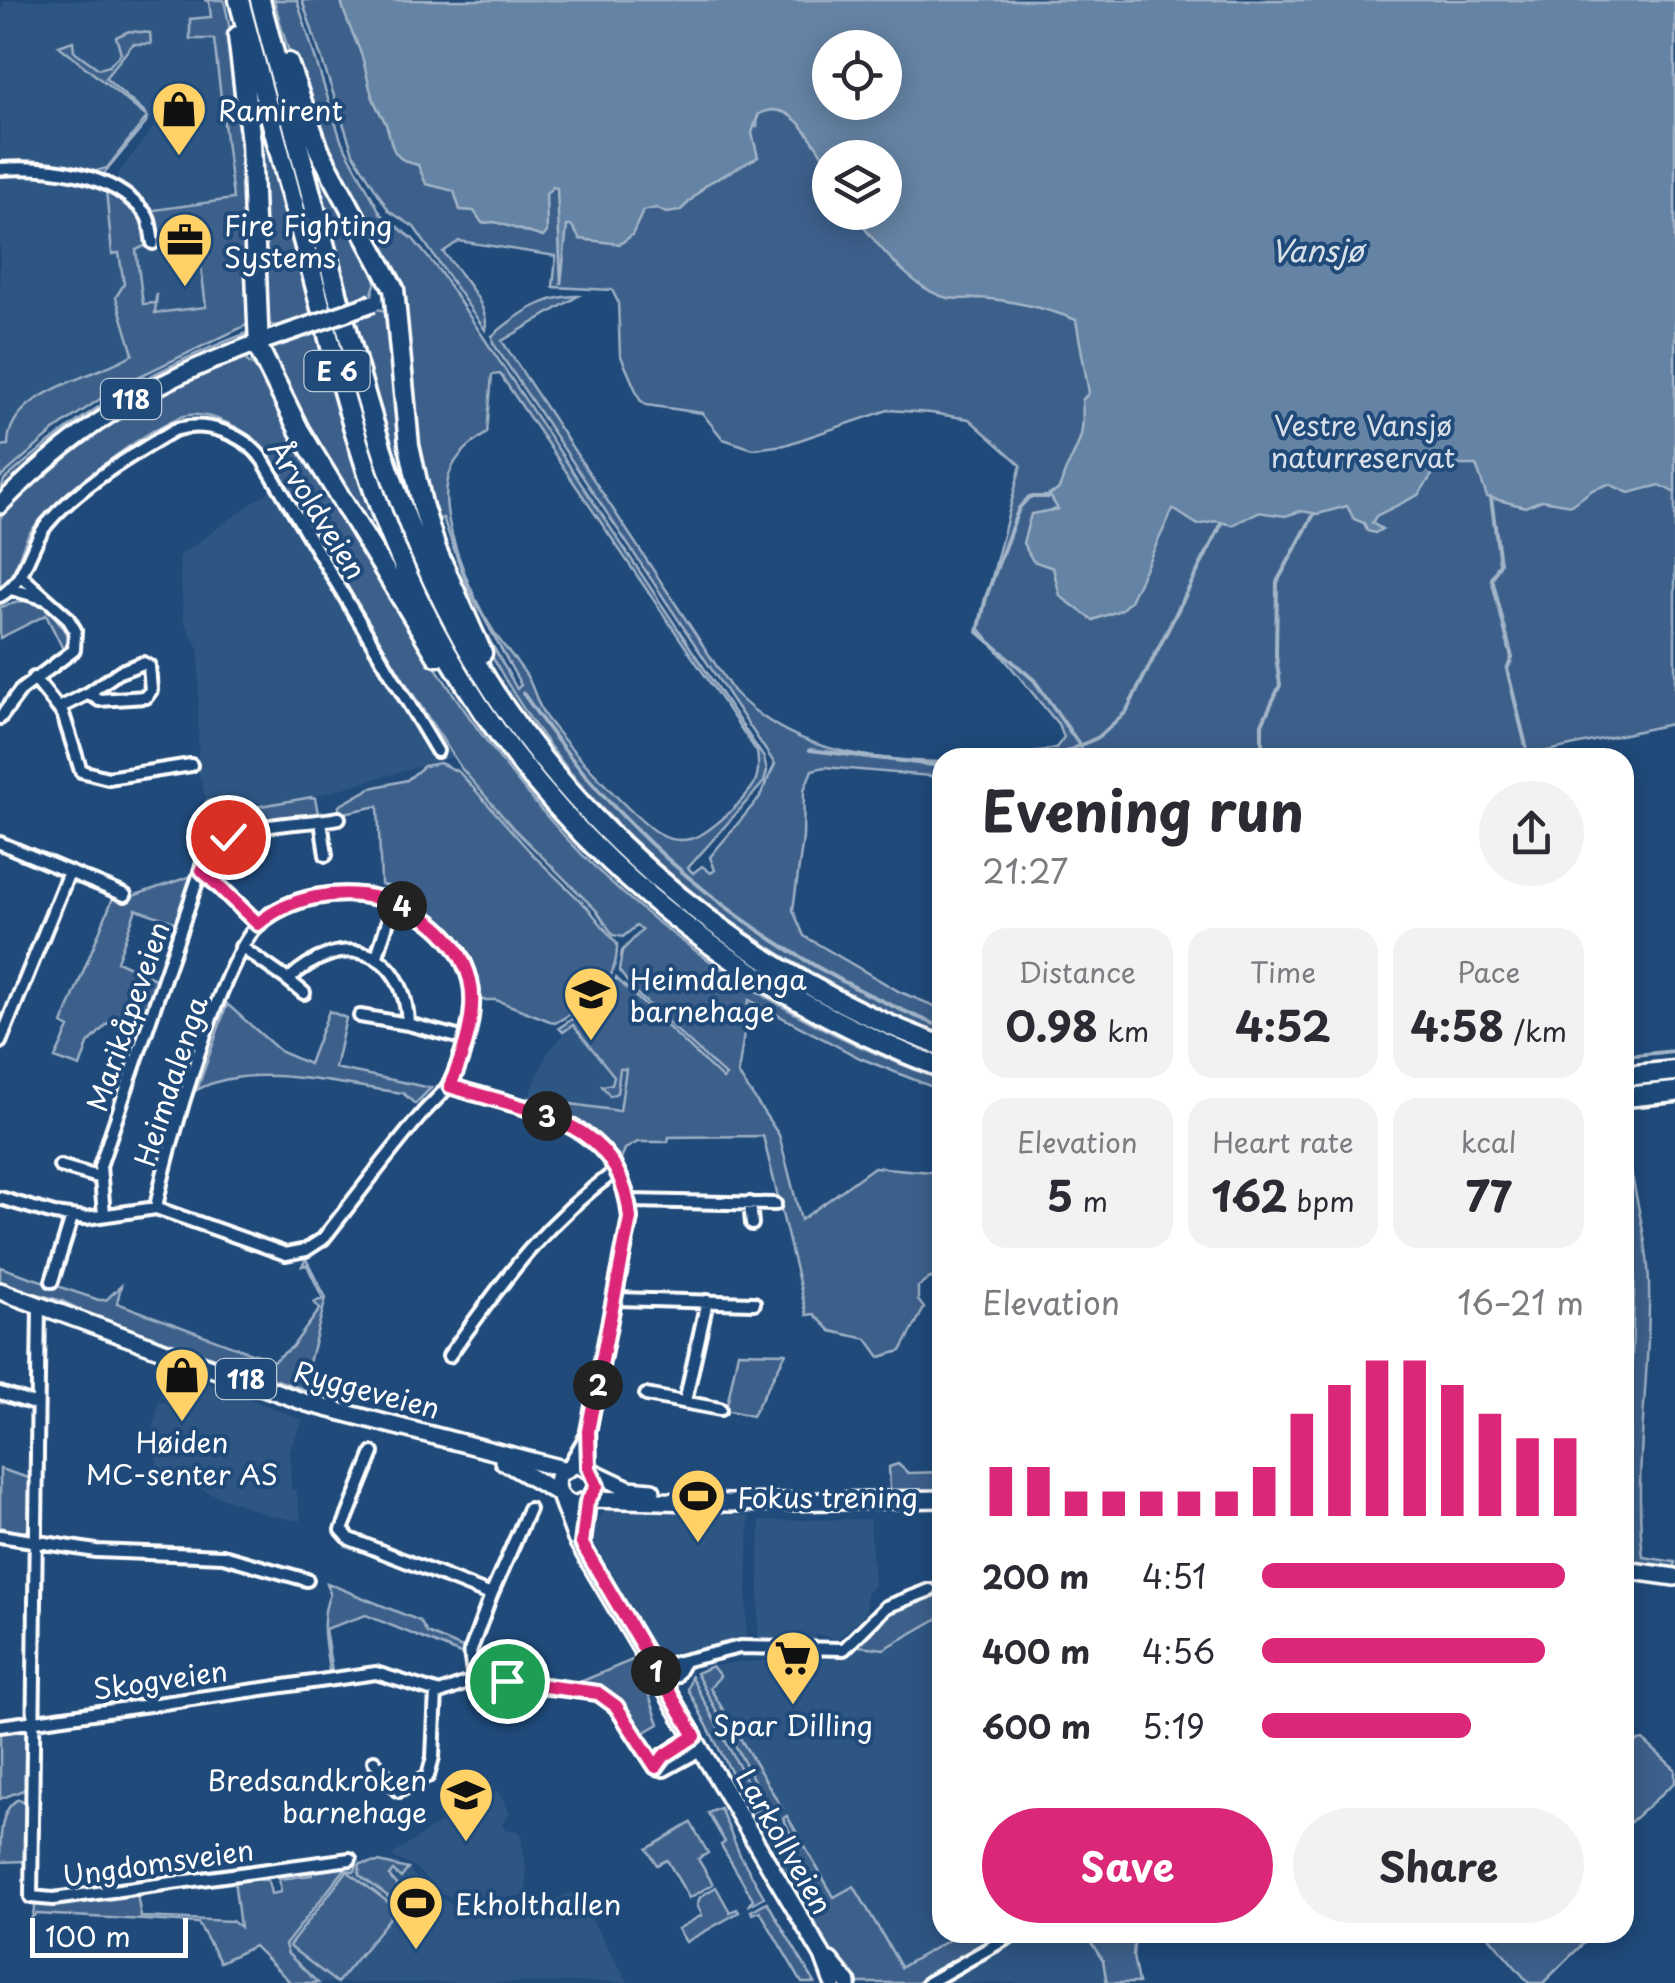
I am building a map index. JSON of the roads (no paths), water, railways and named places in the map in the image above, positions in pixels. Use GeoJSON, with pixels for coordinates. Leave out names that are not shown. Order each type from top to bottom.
{"type":"FeatureCollection","features":[{"type":"Feature","properties":{"kind":"highway","name":"E 6"},"geometry":{"type":"LineString","coordinates":[[230,0],[247,89],[258,343],[273,381],[347,513],[470,707],[490,722]]}},
{"type":"Feature","properties":{"kind":"highway","name":"E 6"},"geometry":{"type":"LineString","coordinates":[[239,0],[340,384],[373,488],[433,628],[490,722],[579,832],[693,934],[740,968],[823,1016],[932,1064]]}},
{"type":"Feature","properties":{"kind":"highway","name":"E 6"},"geometry":{"type":"LineString","coordinates":[[260,2],[276,26],[319,150],[396,295],[401,384],[422,504],[451,587],[506,708]]}},
{"type":"Feature","properties":{"kind":"highway","name":"E 6"},"geometry":{"type":"LineString","coordinates":[[260,2],[360,380],[398,498],[444,605],[506,708],[580,802],[619,844],[695,910],[781,969],[832,997],[932,1042]]}},
{"type":"Feature","properties":{"kind":"highway"},"geometry":{"type":"LineString","coordinates":[[1634,1075],[1675,1071]]}},
{"type":"Feature","properties":{"kind":"highway"},"geometry":{"type":"LineString","coordinates":[[1634,1095],[1675,1092]]}},
{"type":"Feature","properties":{"kind":"main road","name":"118"},"geometry":{"type":"LineString","coordinates":[[0,504],[58,450],[167,379],[396,295]]}},
{"type":"Feature","properties":{"kind":"main road","name":"Ryggeveien"},"geometry":{"type":"LineString","coordinates":[[0,1291],[356,1418],[446,1437],[496,1454],[566,1467]]}},
{"type":"Feature","properties":{"kind":"main road","name":"Ryggeveien"},"geometry":{"type":"LineString","coordinates":[[496,1454],[560,1496]]}},
{"type":"Feature","properties":{"kind":"main road","name":"118"},"geometry":{"type":"LineString","coordinates":[[566,1467],[591,1470],[629,1488],[761,1500],[932,1500]]}},
{"type":"Feature","properties":{"kind":"main road"},"geometry":{"type":"LineString","coordinates":[[560,1496],[556,1480],[566,1467]]}},
{"type":"Feature","properties":{"kind":"main road"},"geometry":{"type":"LineString","coordinates":[[582,1544],[589,1501],[597,1486],[591,1470]]}},
{"type":"Feature","properties":{"kind":"main road","name":"118"},"geometry":{"type":"LineString","coordinates":[[560,1496],[573,1504],[761,1500]]}},
{"type":"Feature","properties":{"kind":"main road","name":"Larkollveien"},"geometry":{"type":"LineString","coordinates":[[560,1496],[576,1539],[823,1956],[833,1983]]}},
{"type":"Feature","properties":{"kind":"main road"},"geometry":{"type":"LineString","coordinates":[[1634,1571],[1675,1577]]}},
{"type":"Feature","properties":{"kind":"main road","name":"Larkollveien"},"geometry":{"type":"LineString","coordinates":[[823,1956],[848,1983]]}},
{"type":"Feature","properties":{"kind":"street"},"geometry":{"type":"LineString","coordinates":[[0,169],[66,171],[106,183],[145,213],[153,243]]}},
{"type":"Feature","properties":{"kind":"street","name":"Årvoldveien"},"geometry":{"type":"LineString","coordinates":[[5,593],[21,576],[39,534],[63,508],[151,444],[188,425],[229,434],[256,449],[437,751]]}},
{"type":"Feature","properties":{"kind":"street"},"geometry":{"type":"LineString","coordinates":[[0,718],[34,678],[74,650],[76,638],[67,617],[21,576]]}},
{"type":"Feature","properties":{"kind":"street","name":"Årvoldveien"},"geometry":{"type":"LineString","coordinates":[[5,593],[46,599]]}},
{"type":"Feature","properties":{"kind":"street"},"geometry":{"type":"LineString","coordinates":[[59,708],[131,667],[143,663],[148,666],[152,688],[146,696],[100,700],[88,693]]}},
{"type":"Feature","properties":{"kind":"street"},"geometry":{"type":"LineString","coordinates":[[34,678],[59,708],[77,766],[87,775],[122,776],[191,766]]}},
{"type":"Feature","properties":{"kind":"street","name":"Marikåpeveien"},"geometry":{"type":"LineString","coordinates":[[104,1216],[98,1177],[114,1119],[202,870],[214,848],[242,831],[339,818]]}},
{"type":"Feature","properties":{"kind":"street"},"geometry":{"type":"LineString","coordinates":[[321,821],[326,854]]}},
{"type":"Feature","properties":{"kind":"street"},"geometry":{"type":"LineString","coordinates":[[0,843],[124,895]]}},
{"type":"Feature","properties":{"kind":"street"},"geometry":{"type":"LineString","coordinates":[[202,870],[258,924]]}},
{"type":"Feature","properties":{"kind":"street"},"geometry":{"type":"LineString","coordinates":[[0,1042],[69,872]]}},
{"type":"Feature","properties":{"kind":"street","name":"Heimdalenga"},"geometry":{"type":"LineString","coordinates":[[0,1198],[72,1217],[156,1208],[170,1144],[241,947],[258,924],[290,905],[322,895],[370,896],[394,902],[437,929],[465,967],[472,997],[450,1086]]}},
{"type":"Feature","properties":{"kind":"street"},"geometry":{"type":"LineString","coordinates":[[377,956],[394,902]]}},
{"type":"Feature","properties":{"kind":"street"},"geometry":{"type":"LineString","coordinates":[[241,947],[304,993]]}},
{"type":"Feature","properties":{"kind":"street"},"geometry":{"type":"LineString","coordinates":[[288,980],[306,963],[324,954],[348,951],[377,956],[401,982],[408,1024]]}},
{"type":"Feature","properties":{"kind":"street"},"geometry":{"type":"LineString","coordinates":[[360,1016],[464,1040]]}},
{"type":"Feature","properties":{"kind":"street"},"geometry":{"type":"LineString","coordinates":[[156,1208],[286,1254],[306,1250],[323,1239],[426,1110],[450,1086],[580,1128],[600,1143],[618,1170],[630,1218],[588,1431],[591,1470]]}},
{"type":"Feature","properties":{"kind":"street"},"geometry":{"type":"LineString","coordinates":[[60,1166],[98,1177]]}},
{"type":"Feature","properties":{"kind":"street"},"geometry":{"type":"LineString","coordinates":[[450,1356],[534,1240],[564,1211],[618,1170]]}},
{"type":"Feature","properties":{"kind":"street"},"geometry":{"type":"LineString","coordinates":[[628,1200],[775,1204]]}},
{"type":"Feature","properties":{"kind":"street"},"geometry":{"type":"LineString","coordinates":[[750,1203],[752,1224]]}},
{"type":"Feature","properties":{"kind":"street"},"geometry":{"type":"LineString","coordinates":[[52,1281],[72,1217]]}},
{"type":"Feature","properties":{"kind":"street"},"geometry":{"type":"LineString","coordinates":[[617,1298],[754,1303]]}},
{"type":"Feature","properties":{"kind":"street"},"geometry":{"type":"LineString","coordinates":[[685,1402],[707,1301]]}},
{"type":"Feature","properties":{"kind":"street"},"geometry":{"type":"LineString","coordinates":[[34,1720],[39,1305]]}},
{"type":"Feature","properties":{"kind":"street"},"geometry":{"type":"LineString","coordinates":[[0,1393],[37,1405]]}},
{"type":"Feature","properties":{"kind":"street"},"geometry":{"type":"LineString","coordinates":[[646,1395],[720,1409]]}},
{"type":"Feature","properties":{"kind":"street"},"geometry":{"type":"LineString","coordinates":[[566,1467],[588,1431]]}},
{"type":"Feature","properties":{"kind":"street"},"geometry":{"type":"LineString","coordinates":[[373,1452],[342,1524],[344,1534],[491,1595]]}},
{"type":"Feature","properties":{"kind":"street"},"geometry":{"type":"LineString","coordinates":[[474,1680],[470,1652],[529,1509]]}},
{"type":"Feature","properties":{"kind":"street"},"geometry":{"type":"LineString","coordinates":[[0,1536],[96,1551],[223,1556],[307,1580]]}},
{"type":"Feature","properties":{"kind":"street"},"geometry":{"type":"LineString","coordinates":[[654,1668],[740,1648],[844,1649],[886,1607],[930,1590]]}},
{"type":"Feature","properties":{"kind":"street"},"geometry":{"type":"LineString","coordinates":[[664,1684],[676,1676],[684,1662]]}},
{"type":"Feature","properties":{"kind":"street","name":"Skogveien"},"geometry":{"type":"LineString","coordinates":[[0,1726],[376,1673],[436,1692]]}},
{"type":"Feature","properties":{"kind":"street"},"geometry":{"type":"LineString","coordinates":[[374,1761],[399,1790],[428,1776],[433,1757],[436,1692],[474,1680],[598,1693],[616,1706],[656,1767],[664,1756],[699,1743]]}},
{"type":"Feature","properties":{"kind":"street","name":"Ungdomsveien"},"geometry":{"type":"LineString","coordinates":[[34,1720],[31,1897],[68,1897],[350,1859]]}},
{"type":"Feature","properties":{"kind":"street"},"geometry":{"type":"LineString","coordinates":[[928,1983],[999,1943]]}},
{"type":"Feature","properties":{"kind":"water","name":"Vansjø"},"geometry":{"type":"Polygon","coordinates":[[[341,0],[1675,0],[1675,493],[1660,485],[1629,493],[1609,484],[1592,490],[1572,505],[1542,500],[1525,507],[1487,497],[1476,465],[1445,465],[1434,472],[1418,495],[1376,516],[1372,523],[1382,529],[1375,533],[1354,519],[1347,506],[1318,514],[1301,511],[1285,516],[1258,512],[1233,525],[1216,521],[1198,525],[1173,509],[1130,601],[1121,610],[1093,620],[1060,596],[1053,568],[1033,561],[1023,543],[1031,514],[1058,509],[1049,494],[1059,488],[1080,437],[1082,400],[1089,393],[1076,320],[1015,303],[948,298],[921,286],[883,250],[867,230],[902,230],[902,140],[812,140],[801,125],[781,111],[758,115],[752,133],[758,157],[707,184],[680,211],[643,211],[632,235],[620,244],[580,239],[572,226],[567,226],[561,284],[557,188],[546,194],[547,232],[543,237],[495,222],[482,223],[474,211],[460,210],[454,191],[426,184],[418,165],[395,152],[372,96],[341,0]]]}},
{"type":"Feature","properties":{"kind":"waterway"},"geometry":{"type":"LineString","coordinates":[[1049,497],[1029,497],[1019,508],[986,597],[978,632],[1034,680],[1081,747]]}},
{"type":"Feature","properties":{"kind":"waterway"},"geometry":{"type":"LineString","coordinates":[[1491,498],[1500,563],[1492,579],[1512,658],[1507,669],[1526,746]]}},
{"type":"Feature","properties":{"kind":"waterway"},"geometry":{"type":"LineString","coordinates":[[1262,748],[1262,724],[1280,685],[1276,656],[1277,582],[1314,514]]}},
{"type":"Feature","properties":{"kind":"waterway"},"geometry":{"type":"LineString","coordinates":[[1074,748],[1099,737],[1126,712],[1222,523]]}},
{"type":"Feature","properties":{"kind":"waterway"},"geometry":{"type":"LineString","coordinates":[[523,693],[608,801],[707,892],[819,968],[932,1023]]}},
{"type":"Feature","properties":{"kind":"waterway"},"geometry":{"type":"LineString","coordinates":[[810,750],[932,765]]}},
{"type":"Feature","properties":{"kind":"waterway"},"geometry":{"type":"LineString","coordinates":[[1634,1055],[1675,1051]]}},
{"type":"Feature","properties":{"kind":"place","name":"Ramirent"},"geometry":{"type":"Point","coordinates":[179,158]}},
{"type":"Feature","properties":{"kind":"place","name":"Fire Fighting Systems"},"geometry":{"type":"Point","coordinates":[185,289]}},
{"type":"Feature","properties":{"kind":"place","name":"Heimdalenga barnehage"},"geometry":{"type":"Point","coordinates":[591,1043]}},
{"type":"Feature","properties":{"kind":"place","name":"Høiden MC-senter AS"},"geometry":{"type":"Point","coordinates":[182,1424]}},
{"type":"Feature","properties":{"kind":"place","name":"Fokus trening"},"geometry":{"type":"Point","coordinates":[698,1545]}},
{"type":"Feature","properties":{"kind":"place","name":"Spar Dilling"},"geometry":{"type":"Point","coordinates":[793,1707]}},
{"type":"Feature","properties":{"kind":"place","name":"Bredsandkroken barnehage"},"geometry":{"type":"Point","coordinates":[466,1844]}},
{"type":"Feature","properties":{"kind":"place","name":"Ekholthallen"},"geometry":{"type":"Point","coordinates":[416,1952]}},
{"type":"Feature","properties":{"kind":"park label","name":"Vestre Vansjø naturreservat"},"geometry":{"type":"Point","coordinates":[1363,440]}}]}
